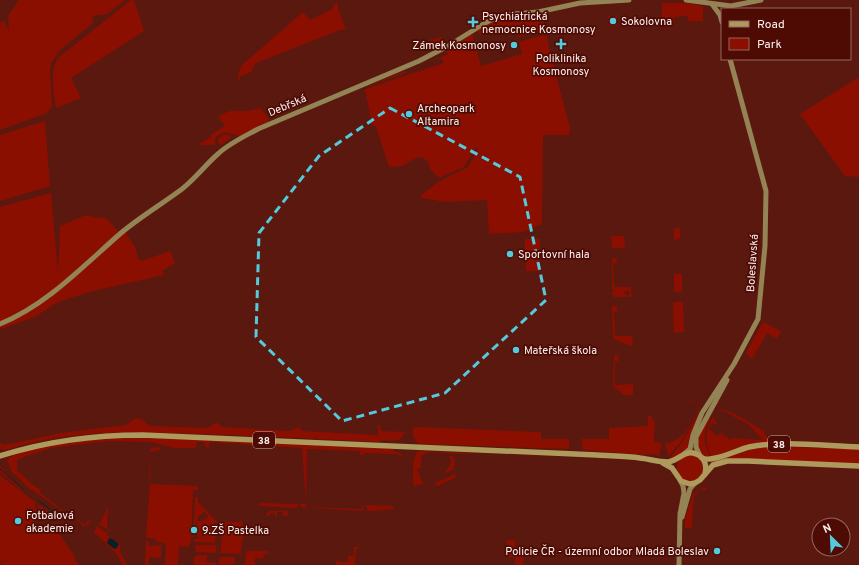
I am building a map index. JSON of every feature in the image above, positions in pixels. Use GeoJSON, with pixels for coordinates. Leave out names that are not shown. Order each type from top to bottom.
{"type":"FeatureCollection","features":[{"type":"Feature","properties":{"kind":"main road","name":"38"},"geometry":{"type":"LineString","coordinates":[[0,456],[39,445],[77,438],[110,435],[143,435],[630,457],[658,461],[672,467],[679,479]]}},
{"type":"Feature","properties":{"kind":"main road","name":"38"},"geometry":{"type":"LineString","coordinates":[[682,455],[692,453],[709,460],[748,448],[773,444],[859,447]]}},
{"type":"Feature","properties":{"kind":"main road"},"geometry":{"type":"LineString","coordinates":[[658,461],[670,462],[682,455]]}},
{"type":"Feature","properties":{"kind":"main road"},"geometry":{"type":"LineString","coordinates":[[676,473],[675,464],[682,455]]}},
{"type":"Feature","properties":{"kind":"main road"},"geometry":{"type":"LineString","coordinates":[[700,457],[706,465],[704,474]]}},
{"type":"Feature","properties":{"kind":"main road","name":"38"},"geometry":{"type":"LineString","coordinates":[[696,483],[714,464],[736,460],[859,466]]}},
{"type":"Feature","properties":{"kind":"main road"},"geometry":{"type":"LineString","coordinates":[[679,479],[687,483],[696,483]]}},
{"type":"Feature","properties":{"kind":"street","name":"Debřská"},"geometry":{"type":"LineString","coordinates":[[0,324],[30,309],[50,295],[78,273],[125,230],[184,188],[222,150],[258,129],[419,61],[500,16],[538,12],[580,3],[629,0]]}},
{"type":"Feature","properties":{"kind":"street"},"geometry":{"type":"LineString","coordinates":[[686,0],[705,2],[729,8],[761,0]]}},
{"type":"Feature","properties":{"kind":"street"},"geometry":{"type":"LineString","coordinates":[[712,4],[721,14]]}},
{"type":"Feature","properties":{"kind":"street","name":"Boleslavská"},"geometry":{"type":"LineString","coordinates":[[682,455],[690,449],[693,435],[702,413],[734,364],[758,319],[765,246],[766,191],[730,60]]}},
{"type":"Feature","properties":{"kind":"street"},"geometry":{"type":"LineString","coordinates":[[700,457],[695,445],[696,437],[724,386],[734,364]]}},
{"type":"Feature","properties":{"kind":"street"},"geometry":{"type":"LineString","coordinates":[[679,479],[684,490],[680,514],[679,565]]}},
{"type":"Feature","properties":{"kind":"street"},"geometry":{"type":"LineString","coordinates":[[681,521],[690,488],[696,483]]}},
{"type":"Feature","properties":{"kind":"highlighted area"},"geometry":{"type":"Polygon","coordinates":[[[390,108],[520,177],[546,300],[445,393],[342,421],[256,337],[259,233],[319,156],[390,108]]]}},
{"type":"Feature","properties":{"kind":"green space"},"geometry":{"type":"Polygon","coordinates":[[[19,0],[125,0],[107,14],[92,16],[94,22],[60,50],[51,63],[50,73],[52,106],[47,113],[0,130],[0,23],[4,21],[9,31],[8,16],[19,0]]]}},
{"type":"Feature","properties":{"kind":"green space"},"geometry":{"type":"Polygon","coordinates":[[[131,0],[134,0],[144,31],[71,78],[81,98],[56,108],[53,89],[53,76],[55,64],[58,58],[131,0]]]}},
{"type":"Feature","properties":{"kind":"green space"},"geometry":{"type":"Polygon","coordinates":[[[337,1],[338,9],[346,29],[256,63],[251,72],[239,77],[241,83],[239,81],[238,75],[242,65],[303,12],[310,20],[331,10],[337,1]]]}},
{"type":"Feature","properties":{"kind":"green space"},"geometry":{"type":"Polygon","coordinates":[[[662,3],[687,3],[703,6],[703,21],[688,21],[688,16],[674,17],[673,27],[662,27],[662,3]]]}},
{"type":"Feature","properties":{"kind":"green space"},"geometry":{"type":"Polygon","coordinates":[[[542,14],[545,29],[518,37],[514,25],[480,35],[478,30],[486,25],[501,20],[542,14]]]}},
{"type":"Feature","properties":{"kind":"green space","name":"Sokolovna"},"geometry":{"type":"Polygon","coordinates":[[[608,16],[617,16],[617,26],[609,26],[608,16]]]}},
{"type":"Feature","properties":{"kind":"green space"},"geometry":{"type":"Polygon","coordinates":[[[472,34],[481,66],[522,54],[519,42],[544,35],[547,36],[570,128],[569,135],[543,135],[542,224],[523,232],[489,234],[487,200],[446,202],[422,198],[421,195],[438,182],[468,167],[478,149],[476,147],[464,167],[439,178],[430,169],[429,163],[422,157],[414,159],[402,166],[389,167],[376,127],[372,125],[365,89],[444,63],[440,58],[448,54],[447,51],[472,34]]]}},
{"type":"Feature","properties":{"kind":"green space"},"geometry":{"type":"Polygon","coordinates":[[[442,37],[444,45],[434,50],[430,40],[442,37]]]}},
{"type":"Feature","properties":{"kind":"green space"},"geometry":{"type":"Polygon","coordinates":[[[406,71],[406,73],[367,86],[406,71]]]}},
{"type":"Feature","properties":{"kind":"green space"},"geometry":{"type":"Polygon","coordinates":[[[859,77],[859,177],[845,176],[800,114],[859,77]]]}},
{"type":"Feature","properties":{"kind":"green space"},"geometry":{"type":"Polygon","coordinates":[[[260,108],[267,116],[268,122],[239,136],[227,132],[221,133],[215,138],[215,145],[197,145],[211,137],[210,135],[225,126],[218,116],[230,111],[248,111],[260,108]]]}},
{"type":"Feature","properties":{"kind":"green space"},"geometry":{"type":"Polygon","coordinates":[[[45,121],[50,186],[0,201],[0,135],[45,121]]]}},
{"type":"Feature","properties":{"kind":"green space"},"geometry":{"type":"Polygon","coordinates":[[[223,135],[231,136],[231,138],[221,145],[218,143],[218,139],[223,135]]]}},
{"type":"Feature","properties":{"kind":"green space"},"geometry":{"type":"Polygon","coordinates":[[[51,193],[58,273],[60,226],[86,215],[106,218],[119,232],[76,273],[41,301],[0,324],[0,207],[51,193]]]}},
{"type":"Feature","properties":{"kind":"green space"},"geometry":{"type":"Polygon","coordinates":[[[674,228],[680,228],[680,239],[674,240],[674,228]]]}},
{"type":"Feature","properties":{"kind":"green space"},"geometry":{"type":"Polygon","coordinates":[[[125,231],[136,249],[138,259],[141,261],[170,251],[175,263],[162,271],[164,275],[93,291],[61,301],[37,316],[1,329],[0,325],[30,310],[125,231]]]}},
{"type":"Feature","properties":{"kind":"green space"},"geometry":{"type":"Polygon","coordinates":[[[611,236],[624,236],[625,248],[612,248],[611,236]]]}},
{"type":"Feature","properties":{"kind":"green space"},"geometry":{"type":"Polygon","coordinates":[[[525,239],[540,239],[540,258],[524,258],[525,239]]]}},
{"type":"Feature","properties":{"kind":"green space"},"geometry":{"type":"Polygon","coordinates":[[[616,257],[617,263],[613,263],[614,287],[631,287],[632,297],[628,296],[630,293],[629,291],[616,291],[612,289],[612,259],[616,257]]]}},
{"type":"Feature","properties":{"kind":"green space"},"geometry":{"type":"Polygon","coordinates":[[[526,259],[539,259],[539,271],[526,271],[526,259]]]}},
{"type":"Feature","properties":{"kind":"green space"},"geometry":{"type":"Polygon","coordinates":[[[674,274],[682,274],[682,292],[674,292],[674,274]]]}},
{"type":"Feature","properties":{"kind":"green space"},"geometry":{"type":"Polygon","coordinates":[[[612,291],[624,291],[628,297],[613,297],[612,291]]]}},
{"type":"Feature","properties":{"kind":"green space"},"geometry":{"type":"Polygon","coordinates":[[[673,302],[683,302],[684,332],[674,333],[673,302]]]}},
{"type":"Feature","properties":{"kind":"green space"},"geometry":{"type":"Polygon","coordinates":[[[613,306],[617,306],[617,312],[614,312],[615,336],[632,336],[633,346],[613,338],[613,306]]]}},
{"type":"Feature","properties":{"kind":"green space"},"geometry":{"type":"Polygon","coordinates":[[[763,322],[781,331],[777,339],[767,333],[752,359],[746,353],[763,322]]]}},
{"type":"Feature","properties":{"kind":"green space"},"geometry":{"type":"Polygon","coordinates":[[[614,355],[618,355],[619,361],[615,361],[615,385],[633,384],[633,395],[624,395],[613,386],[614,355]]]}},
{"type":"Feature","properties":{"kind":"green space"},"geometry":{"type":"Polygon","coordinates":[[[718,400],[718,405],[720,408],[739,416],[764,431],[764,434],[770,442],[747,445],[711,457],[706,436],[713,416],[718,425],[712,423],[709,429],[717,436],[721,433],[731,440],[733,438],[762,439],[749,425],[720,409],[717,404],[718,400]]]}},
{"type":"Feature","properties":{"kind":"green space"},"geometry":{"type":"Polygon","coordinates":[[[698,405],[700,408],[680,443],[668,456],[665,443],[677,440],[682,436],[699,408],[697,406],[698,405]]]}},
{"type":"Feature","properties":{"kind":"green space"},"geometry":{"type":"Polygon","coordinates":[[[699,413],[701,414],[690,435],[688,448],[674,458],[668,460],[681,444],[699,413]]]}},
{"type":"Feature","properties":{"kind":"green space"},"geometry":{"type":"Polygon","coordinates":[[[648,416],[652,416],[652,420],[655,420],[655,442],[662,443],[659,456],[653,454],[646,455],[583,450],[581,439],[609,439],[609,428],[648,426],[648,416]]]}},
{"type":"Feature","properties":{"kind":"green space"},"geometry":{"type":"Polygon","coordinates":[[[136,418],[141,419],[150,426],[207,428],[218,423],[221,427],[290,431],[299,427],[302,431],[376,435],[378,437],[378,425],[380,425],[381,431],[404,432],[403,436],[398,440],[381,440],[380,442],[199,434],[102,433],[54,438],[7,450],[0,449],[0,443],[4,445],[61,433],[126,425],[136,418]]]}},
{"type":"Feature","properties":{"kind":"green space"},"geometry":{"type":"Polygon","coordinates":[[[709,418],[705,438],[706,447],[710,457],[702,454],[697,440],[709,418]]]}},
{"type":"Feature","properties":{"kind":"green space"},"geometry":{"type":"Polygon","coordinates":[[[413,428],[541,432],[541,439],[569,439],[569,449],[419,444],[413,437],[413,428]]]}},
{"type":"Feature","properties":{"kind":"green space"},"geometry":{"type":"Polygon","coordinates":[[[143,437],[394,449],[393,451],[400,453],[402,456],[400,457],[399,479],[400,456],[397,454],[365,453],[364,455],[360,455],[360,451],[307,449],[306,508],[302,508],[300,504],[306,504],[302,448],[209,442],[209,450],[205,445],[205,442],[197,442],[196,447],[194,448],[174,448],[151,442],[107,441],[51,448],[18,459],[18,471],[41,490],[39,492],[77,521],[79,519],[79,522],[81,523],[83,522],[84,524],[87,524],[87,521],[89,522],[93,519],[88,525],[84,526],[29,488],[12,472],[7,461],[13,455],[61,444],[110,438],[143,437]]]}},
{"type":"Feature","properties":{"kind":"green space"},"geometry":{"type":"Polygon","coordinates":[[[767,446],[859,449],[859,464],[713,463],[713,461],[751,449],[767,446]]]}},
{"type":"Feature","properties":{"kind":"green space"},"geometry":{"type":"Polygon","coordinates":[[[157,447],[160,448],[160,450],[150,452],[150,477],[152,478],[150,479],[149,477],[150,450],[157,447]]]}},
{"type":"Feature","properties":{"kind":"green space"},"geometry":{"type":"Polygon","coordinates":[[[417,452],[468,454],[425,453],[421,458],[421,468],[417,469],[423,484],[415,486],[413,483],[413,467],[417,452]]]}},
{"type":"Feature","properties":{"kind":"green space"},"geometry":{"type":"Polygon","coordinates":[[[690,455],[699,459],[703,468],[699,477],[690,481],[681,477],[677,468],[681,459],[690,455]]]}},
{"type":"Feature","properties":{"kind":"green space"},"geometry":{"type":"Polygon","coordinates":[[[450,456],[455,460],[454,469],[443,473],[448,467],[450,467],[451,459],[448,458],[450,456]]]}},
{"type":"Feature","properties":{"kind":"green space"},"geometry":{"type":"Polygon","coordinates":[[[0,466],[24,489],[22,490],[0,472],[0,466]]]}},
{"type":"Feature","properties":{"kind":"green space"},"geometry":{"type":"Polygon","coordinates":[[[455,474],[456,477],[438,486],[435,484],[435,483],[455,474]]]}},
{"type":"Feature","properties":{"kind":"green space"},"geometry":{"type":"Polygon","coordinates":[[[0,475],[35,502],[37,516],[34,522],[46,531],[58,532],[73,554],[78,565],[0,565],[18,551],[0,564],[0,475]]]}},
{"type":"Feature","properties":{"kind":"green space"},"geometry":{"type":"Polygon","coordinates":[[[150,484],[198,486],[198,490],[193,490],[191,543],[189,543],[189,547],[179,546],[178,565],[165,565],[166,545],[162,542],[156,542],[156,539],[146,537],[150,484]]]}},
{"type":"Feature","properties":{"kind":"green space"},"geometry":{"type":"Polygon","coordinates":[[[707,486],[706,490],[701,490],[694,496],[692,527],[685,528],[685,518],[693,494],[707,486]]]}},
{"type":"Feature","properties":{"kind":"green space"},"geometry":{"type":"Polygon","coordinates":[[[195,497],[198,497],[198,502],[217,522],[240,522],[242,519],[242,533],[244,535],[241,554],[218,552],[219,546],[219,552],[221,552],[222,530],[219,529],[222,524],[214,523],[217,527],[215,543],[194,542],[194,540],[198,538],[213,538],[197,537],[197,521],[207,518],[208,516],[205,512],[197,519],[195,537],[193,537],[195,497]]]}},
{"type":"Feature","properties":{"kind":"green space"},"geometry":{"type":"Polygon","coordinates":[[[259,503],[298,504],[298,506],[296,508],[259,506],[259,503]]]}},
{"type":"Feature","properties":{"kind":"green space"},"geometry":{"type":"Polygon","coordinates":[[[38,504],[52,515],[43,517],[40,516],[38,504]]]}},
{"type":"Feature","properties":{"kind":"green space"},"geometry":{"type":"Polygon","coordinates":[[[362,505],[363,511],[313,507],[362,509],[362,505]]]}},
{"type":"Feature","properties":{"kind":"green space"},"geometry":{"type":"Polygon","coordinates":[[[366,505],[393,506],[394,509],[370,511],[367,509],[366,505]]]}},
{"type":"Feature","properties":{"kind":"green space"},"geometry":{"type":"Polygon","coordinates":[[[108,506],[107,529],[110,529],[109,531],[99,524],[108,506]]]}},
{"type":"Feature","properties":{"kind":"green space"},"geometry":{"type":"Polygon","coordinates":[[[270,511],[288,511],[289,514],[283,516],[283,512],[277,512],[277,516],[275,516],[275,513],[270,513],[269,516],[267,516],[266,513],[270,511]]]}},
{"type":"Feature","properties":{"kind":"green space"},"geometry":{"type":"Polygon","coordinates":[[[97,526],[107,533],[107,535],[112,539],[110,538],[120,544],[120,552],[127,565],[123,565],[115,552],[94,532],[97,526]]]}},
{"type":"Feature","properties":{"kind":"green space"},"geometry":{"type":"Polygon","coordinates":[[[148,540],[149,546],[161,546],[161,558],[149,557],[149,565],[145,565],[146,542],[148,540]]]}},
{"type":"Feature","properties":{"kind":"green space"},"geometry":{"type":"Polygon","coordinates":[[[507,540],[515,540],[515,553],[524,553],[523,565],[515,565],[515,557],[507,557],[507,540]]]}},
{"type":"Feature","properties":{"kind":"green space"},"geometry":{"type":"Polygon","coordinates":[[[195,545],[215,545],[216,552],[196,552],[195,545]]]}},
{"type":"Feature","properties":{"kind":"green space"},"geometry":{"type":"Polygon","coordinates":[[[354,547],[359,547],[356,549],[355,565],[336,565],[336,561],[338,560],[339,562],[348,562],[348,556],[354,556],[354,547]]]}},
{"type":"Feature","properties":{"kind":"green space"},"geometry":{"type":"Polygon","coordinates":[[[246,551],[268,551],[268,554],[264,554],[263,559],[255,558],[255,565],[245,565],[246,551]]]}},
{"type":"Feature","properties":{"kind":"green space"},"geometry":{"type":"Polygon","coordinates":[[[197,555],[207,555],[207,562],[216,563],[216,565],[194,565],[194,557],[197,555]]]}},
{"type":"Feature","properties":{"kind":"green space"},"geometry":{"type":"Polygon","coordinates":[[[222,557],[235,557],[235,564],[219,565],[219,560],[222,557]]]}},
{"type":"Feature","properties":{"kind":"water"},"geometry":{"type":"Polygon","coordinates":[[[109,538],[119,544],[116,549],[107,543],[109,538]]]}},
{"type":"Feature","properties":{"kind":"waterway"},"geometry":{"type":"LineString","coordinates":[[0,469],[23,489]]}},
{"type":"Feature","properties":{"kind":"waterway"},"geometry":{"type":"LineString","coordinates":[[39,501],[55,513]]}},
{"type":"Feature","properties":{"kind":"place","name":"Sokolovna"},"geometry":{"type":"Point","coordinates":[613,21]}},
{"type":"Feature","properties":{"kind":"place","name":"Psychiatrická nemocnice Kosmonosy"},"geometry":{"type":"Point","coordinates":[473,22]}},
{"type":"Feature","properties":{"kind":"place","name":"Poliklinika Kosmonosy"},"geometry":{"type":"Point","coordinates":[561,44]}},
{"type":"Feature","properties":{"kind":"place","name":"Zámek Kosmonosy"},"geometry":{"type":"Point","coordinates":[514,45]}},
{"type":"Feature","properties":{"kind":"place","name":"Archeopark Altamira"},"geometry":{"type":"Point","coordinates":[409,114]}},
{"type":"Feature","properties":{"kind":"place","name":"Sportovní hala"},"geometry":{"type":"Point","coordinates":[510,254]}},
{"type":"Feature","properties":{"kind":"place","name":"Mateřská škola"},"geometry":{"type":"Point","coordinates":[516,350]}},
{"type":"Feature","properties":{"kind":"place","name":"Fotbalová akademie"},"geometry":{"type":"Point","coordinates":[18,521]}},
{"type":"Feature","properties":{"kind":"place","name":"9.ZŠ Pastelka"},"geometry":{"type":"Point","coordinates":[194,530]}},
{"type":"Feature","properties":{"kind":"place","name":"Policie ČR - územní odbor Mladá Boleslav"},"geometry":{"type":"Point","coordinates":[717,551]}}]}
